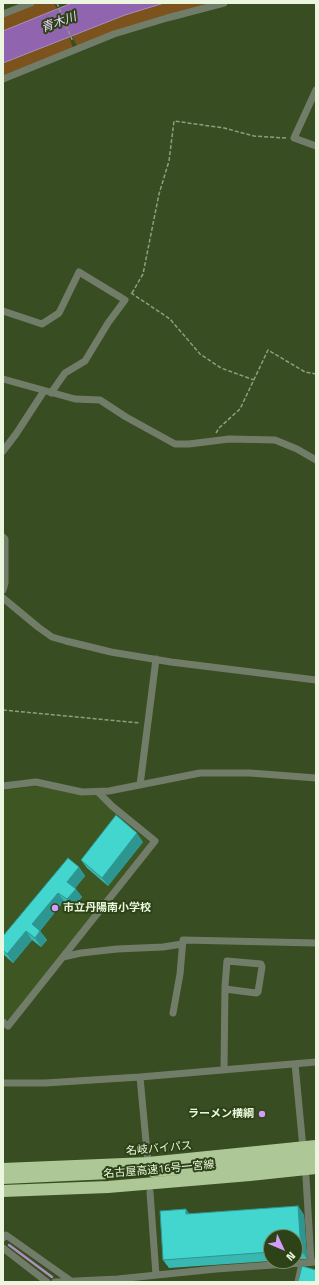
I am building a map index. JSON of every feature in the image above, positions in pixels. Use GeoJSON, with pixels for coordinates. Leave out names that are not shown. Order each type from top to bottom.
{"type":"FeatureCollection","features":[{"type":"Feature","properties":{"kind":"highway","name":"名岐バイパス"},"geometry":{"type":"LineString","coordinates":[[3,1169],[148,1164],[316,1146]]}},
{"type":"Feature","properties":{"kind":"highway","name":"名古屋高速16号一宮線"},"geometry":{"type":"LineString","coordinates":[[3,1173],[245,1160],[316,1151]]}},
{"type":"Feature","properties":{"kind":"highway"},"geometry":{"type":"LineString","coordinates":[[3,1178],[34,1178],[164,1170],[316,1158]]}},
{"type":"Feature","properties":{"kind":"highway","name":"名古屋高速16号一宮線"},"geometry":{"type":"LineString","coordinates":[[3,1191],[108,1188],[316,1168]]}},
{"type":"Feature","properties":{"kind":"highway"},"geometry":{"type":"LineString","coordinates":[[3,1198],[37,1198],[150,1192],[311,1177]]}},
{"type":"Feature","properties":{"kind":"street"},"geometry":{"type":"LineString","coordinates":[[3,14],[31,3]]}},
{"type":"Feature","properties":{"kind":"street"},"geometry":{"type":"LineString","coordinates":[[3,79],[114,34],[224,3]]}},
{"type":"Feature","properties":{"kind":"street"},"geometry":{"type":"LineString","coordinates":[[316,90],[294,138],[316,146]]}},
{"type":"Feature","properties":{"kind":"street"},"geometry":{"type":"LineString","coordinates":[[3,311],[42,324],[59,313],[79,272],[125,300],[108,323],[85,361],[65,373],[51,393]]}},
{"type":"Feature","properties":{"kind":"street"},"geometry":{"type":"LineString","coordinates":[[3,380],[75,399],[100,400],[126,417],[175,444],[211,442],[229,439],[275,440],[297,449],[316,460]]}},
{"type":"Feature","properties":{"kind":"street"},"geometry":{"type":"LineString","coordinates":[[3,451],[44,391]]}},
{"type":"Feature","properties":{"kind":"street"},"geometry":{"type":"LineString","coordinates":[[3,537],[5,539],[5,583],[3,590]]}},
{"type":"Feature","properties":{"kind":"street"},"geometry":{"type":"LineString","coordinates":[[3,598],[52,637],[111,652],[316,680]]}},
{"type":"Feature","properties":{"kind":"street"},"geometry":{"type":"LineString","coordinates":[[140,785],[156,659]]}},
{"type":"Feature","properties":{"kind":"street"},"geometry":{"type":"LineString","coordinates":[[3,786],[36,782],[82,792],[98,792],[200,773],[250,773],[316,778]]}},
{"type":"Feature","properties":{"kind":"street"},"geometry":{"type":"LineString","coordinates":[[3,1022],[8,1026],[155,841],[112,806],[98,792]]}},
{"type":"Feature","properties":{"kind":"street"},"geometry":{"type":"LineString","coordinates":[[173,1013],[180,974],[183,940],[316,943]]}},
{"type":"Feature","properties":{"kind":"street"},"geometry":{"type":"LineString","coordinates":[[64,957],[81,953],[117,949],[163,947],[182,944]]}},
{"type":"Feature","properties":{"kind":"street"},"geometry":{"type":"LineString","coordinates":[[224,1070],[225,989],[227,961],[261,964],[262,967],[258,992],[225,989]]}},
{"type":"Feature","properties":{"kind":"street"},"geometry":{"type":"LineString","coordinates":[[3,1083],[140,1077],[316,1062]]}},
{"type":"Feature","properties":{"kind":"street"},"geometry":{"type":"LineString","coordinates":[[295,1064],[303,1148]]}},
{"type":"Feature","properties":{"kind":"street"},"geometry":{"type":"LineString","coordinates":[[140,1077],[148,1164]]}},
{"type":"Feature","properties":{"kind":"street"},"geometry":{"type":"LineString","coordinates":[[303,1263],[314,1262],[311,1177]]}},
{"type":"Feature","properties":{"kind":"street"},"geometry":{"type":"LineString","coordinates":[[150,1192],[156,1275]]}},
{"type":"Feature","properties":{"kind":"street"},"geometry":{"type":"LineString","coordinates":[[3,1238],[6,1235],[71,1281]]}},
{"type":"Feature","properties":{"kind":"street"},"geometry":{"type":"LineString","coordinates":[[3,1248],[46,1282]]}},
{"type":"Feature","properties":{"kind":"street"},"geometry":{"type":"LineString","coordinates":[[55,1282],[118,1279],[263,1266]]}},
{"type":"Feature","properties":{"kind":"street"},"geometry":{"type":"LineString","coordinates":[[298,1282],[301,1269]]}},
{"type":"Feature","properties":{"kind":"path"},"geometry":{"type":"LineString","coordinates":[[57,3],[75,48]]}},
{"type":"Feature","properties":{"kind":"path"},"geometry":{"type":"LineString","coordinates":[[125,300],[132,292],[143,274],[156,206],[169,161],[174,121],[224,128],[254,136],[294,138]]}},
{"type":"Feature","properties":{"kind":"path"},"geometry":{"type":"LineString","coordinates":[[132,292],[170,319],[200,354],[221,368],[254,380]]}},
{"type":"Feature","properties":{"kind":"path"},"geometry":{"type":"LineString","coordinates":[[211,442],[218,428],[240,409],[268,350],[305,372],[316,374]]}},
{"type":"Feature","properties":{"kind":"path"},"geometry":{"type":"LineString","coordinates":[[3,710],[148,724]]}},
{"type":"Feature","properties":{"kind":"shaded area"},"geometry":{"type":"Polygon","coordinates":[[[38,3],[54,3],[57,9],[3,31],[3,17],[38,3]]]}},
{"type":"Feature","properties":{"kind":"shaded area"},"geometry":{"type":"Polygon","coordinates":[[[164,3],[211,3],[77,46],[72,36],[125,15],[164,3]]]}},
{"type":"Feature","properties":{"kind":"shaded area"},"geometry":{"type":"Polygon","coordinates":[[[69,37],[73,48],[3,75],[3,63],[69,37]]]}},
{"type":"Feature","properties":{"kind":"shaded area"},"geometry":{"type":"Polygon","coordinates":[[[40,786],[85,796],[95,795],[149,842],[32,991],[8,1020],[5,1020],[3,1019],[3,790],[40,786]]]}},
{"type":"Feature","properties":{"kind":"water","name":"青木川"},"geometry":{"type":"Polygon","coordinates":[[[72,3],[164,3],[125,15],[3,63],[3,31],[72,3]]]}},
{"type":"Feature","properties":{"kind":"building"},"geometry":{"type":"Polygon","coordinates":[[[116,815],[137,833],[102,878],[81,860],[116,815]]]}},
{"type":"Feature","properties":{"kind":"building"},"geometry":{"type":"Polygon","coordinates":[[[68,858],[79,867],[67,882],[76,889],[67,899],[58,893],[32,924],[40,931],[35,938],[26,931],[7,954],[3,950],[3,936],[68,858]]]}},
{"type":"Feature","properties":{"kind":"building"},"geometry":{"type":"Polygon","coordinates":[[[298,1206],[300,1229],[263,1229],[263,1253],[163,1260],[160,1211],[186,1209],[186,1214],[298,1206]]]}},
{"type":"Feature","properties":{"kind":"building"},"geometry":{"type":"Polygon","coordinates":[[[303,1266],[316,1270],[316,1282],[298,1282],[303,1266]]]}},
{"type":"Feature","properties":{"kind":"waterway"},"geometry":{"type":"LineString","coordinates":[[9,1245],[52,1277]]}},
{"type":"Feature","properties":{"kind":"place","name":"市立丹陽南小学校"},"geometry":{"type":"Point","coordinates":[55,908]}},
{"type":"Feature","properties":{"kind":"place","name":"ラーメン横綱"},"geometry":{"type":"Point","coordinates":[262,1114]}}]}
